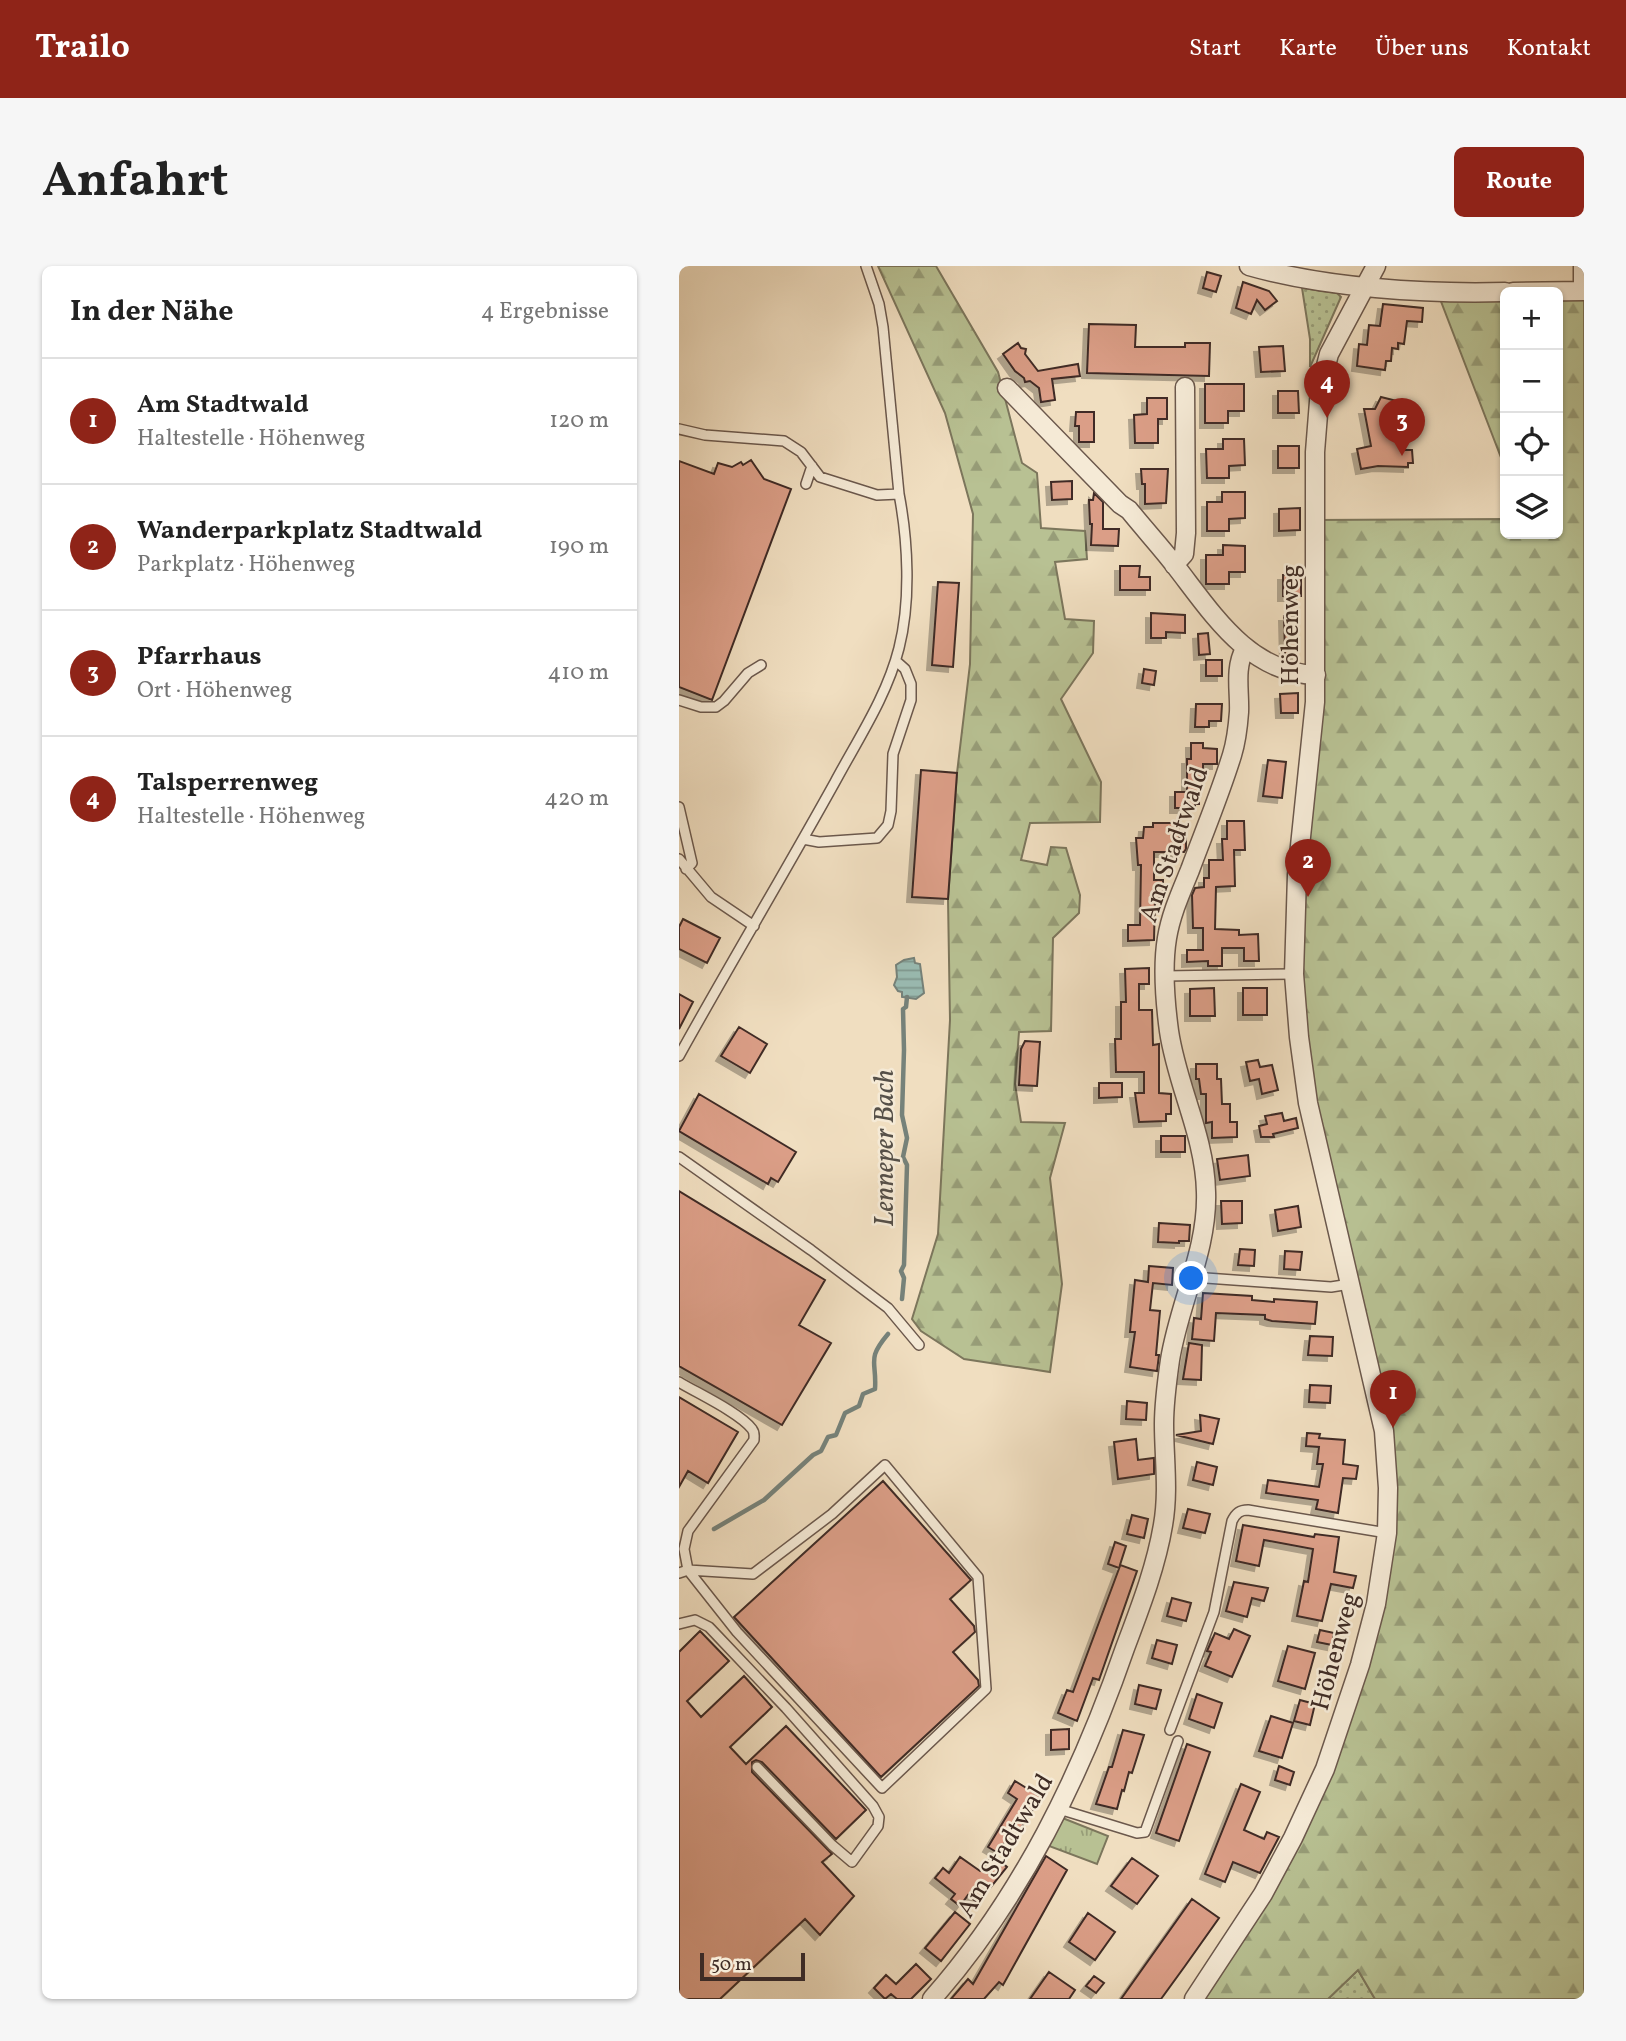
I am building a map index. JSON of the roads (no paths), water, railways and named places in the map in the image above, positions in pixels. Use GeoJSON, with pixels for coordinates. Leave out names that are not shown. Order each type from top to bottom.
{"type":"FeatureCollection","features":[{"type":"Feature","properties":{"kind":"street"},"geometry":{"type":"LineString","coordinates":[[1249,266],[1299,272],[1365,286],[1500,292]]}},
{"type":"Feature","properties":{"kind":"street","name":"Höhenweg"},"geometry":{"type":"LineString","coordinates":[[1194,1999],[1263,1894],[1325,1769],[1376,1604],[1387,1533],[1388,1471],[1384,1431],[1308,1103],[1294,974],[1297,875],[1315,702],[1315,452],[1320,388],[1329,354],[1375,266]]}},
{"type":"Feature","properties":{"kind":"street"},"geometry":{"type":"LineString","coordinates":[[1563,291],[1584,290],[1583,266]]}},
{"type":"Feature","properties":{"kind":"street"},"geometry":{"type":"LineString","coordinates":[[1174,565],[1184,554],[1186,533],[1185,387]]}},
{"type":"Feature","properties":{"kind":"street"},"geometry":{"type":"LineString","coordinates":[[1007,388],[1119,504],[1129,510],[1227,631],[1245,649],[1295,673],[1316,675]]}},
{"type":"Feature","properties":{"kind":"street","name":"Am Stadtwald"},"geometry":{"type":"LineString","coordinates":[[932,1999],[1005,1902],[1059,1809],[1091,1741],[1154,1564],[1165,1503],[1164,1427],[1173,1342],[1204,1229],[1205,1175],[1200,1143],[1176,1070],[1167,1012],[1167,940],[1173,912],[1233,753],[1239,715],[1240,659],[1245,649]]}},
{"type":"Feature","properties":{"kind":"lane"},"geometry":{"type":"LineString","coordinates":[[679,1056],[883,694],[900,645],[906,571],[903,518],[898,494],[883,327],[879,304],[866,266]]}},
{"type":"Feature","properties":{"kind":"lane"},"geometry":{"type":"LineString","coordinates":[[679,429],[705,435],[784,441],[801,452],[820,477],[877,495],[898,494]]}},
{"type":"Feature","properties":{"kind":"lane"},"geometry":{"type":"LineString","coordinates":[[806,484],[812,466]]}},
{"type":"Feature","properties":{"kind":"lane"},"geometry":{"type":"LineString","coordinates":[[803,839],[819,842],[877,838],[888,825],[893,754],[911,700],[911,684],[905,669],[896,661]]}},
{"type":"Feature","properties":{"kind":"lane"},"geometry":{"type":"LineString","coordinates":[[679,700],[701,707],[716,706],[724,701],[748,673],[761,664]]}},
{"type":"Feature","properties":{"kind":"lane"},"geometry":{"type":"LineString","coordinates":[[679,807],[692,863],[686,869]]}},
{"type":"Feature","properties":{"kind":"lane"},"geometry":{"type":"LineString","coordinates":[[679,859],[720,905],[754,926]]}},
{"type":"Feature","properties":{"kind":"lane"},"geometry":{"type":"LineString","coordinates":[[1165,976],[1294,974]]}},
{"type":"Feature","properties":{"kind":"lane"},"geometry":{"type":"LineString","coordinates":[[679,1157],[888,1308],[919,1345]]}},
{"type":"Feature","properties":{"kind":"lane"},"geometry":{"type":"LineString","coordinates":[[1192,1277],[1331,1287],[1350,1284]]}},
{"type":"Feature","properties":{"kind":"lane"},"geometry":{"type":"LineString","coordinates":[[679,1382],[723,1408],[754,1433],[754,1440],[688,1531],[683,1572],[881,1788],[986,1689],[978,1577],[885,1465],[832,1514],[753,1574],[683,1572]]}},
{"type":"Feature","properties":{"kind":"lane"},"geometry":{"type":"LineString","coordinates":[[1170,1730],[1214,1612],[1236,1514],[1248,1510],[1387,1533]]}},
{"type":"Feature","properties":{"kind":"lane"},"geometry":{"type":"LineString","coordinates":[[679,1624],[695,1620],[709,1627],[873,1806],[879,1817],[878,1826],[852,1862],[832,1845],[757,1767]]}},
{"type":"Feature","properties":{"kind":"lane"},"geometry":{"type":"LineString","coordinates":[[1059,1809],[1137,1833],[1145,1832],[1178,1741]]}},
{"type":"Feature","properties":{"kind":"water"},"geometry":{"type":"Polygon","coordinates":[[[914,958],[915,963],[920,964],[924,993],[916,999],[902,997],[902,992],[894,985],[897,977],[896,965],[914,958]]]}},
{"type":"Feature","properties":{"kind":"waterway","name":"Lenneper Bach"},"geometry":{"type":"LineString","coordinates":[[902,1299],[907,1165],[903,1157],[907,1138],[902,1115],[903,1009],[906,1007],[907,997]]}},
{"type":"Feature","properties":{"kind":"waterway","name":"Lenneper Bach"},"geometry":{"type":"LineString","coordinates":[[714,1529],[764,1500],[813,1455],[821,1451],[828,1437],[836,1435],[845,1413],[859,1406],[863,1394],[875,1389],[875,1355],[888,1334]]}},
{"type":"Feature","properties":{"kind":"place","name":"Talsperrenweg"},"geometry":{"type":"Point","coordinates":[1327,418]}},
{"type":"Feature","properties":{"kind":"place","name":"Pfarrhaus"},"geometry":{"type":"Point","coordinates":[1402,456]}},
{"type":"Feature","properties":{"kind":"place","name":"Wanderparkplatz Stadtwald"},"geometry":{"type":"Point","coordinates":[1308,897]}},
{"type":"Feature","properties":{"kind":"place","name":"Am Stadtwald"},"geometry":{"type":"Point","coordinates":[1393,1428]}}]}
